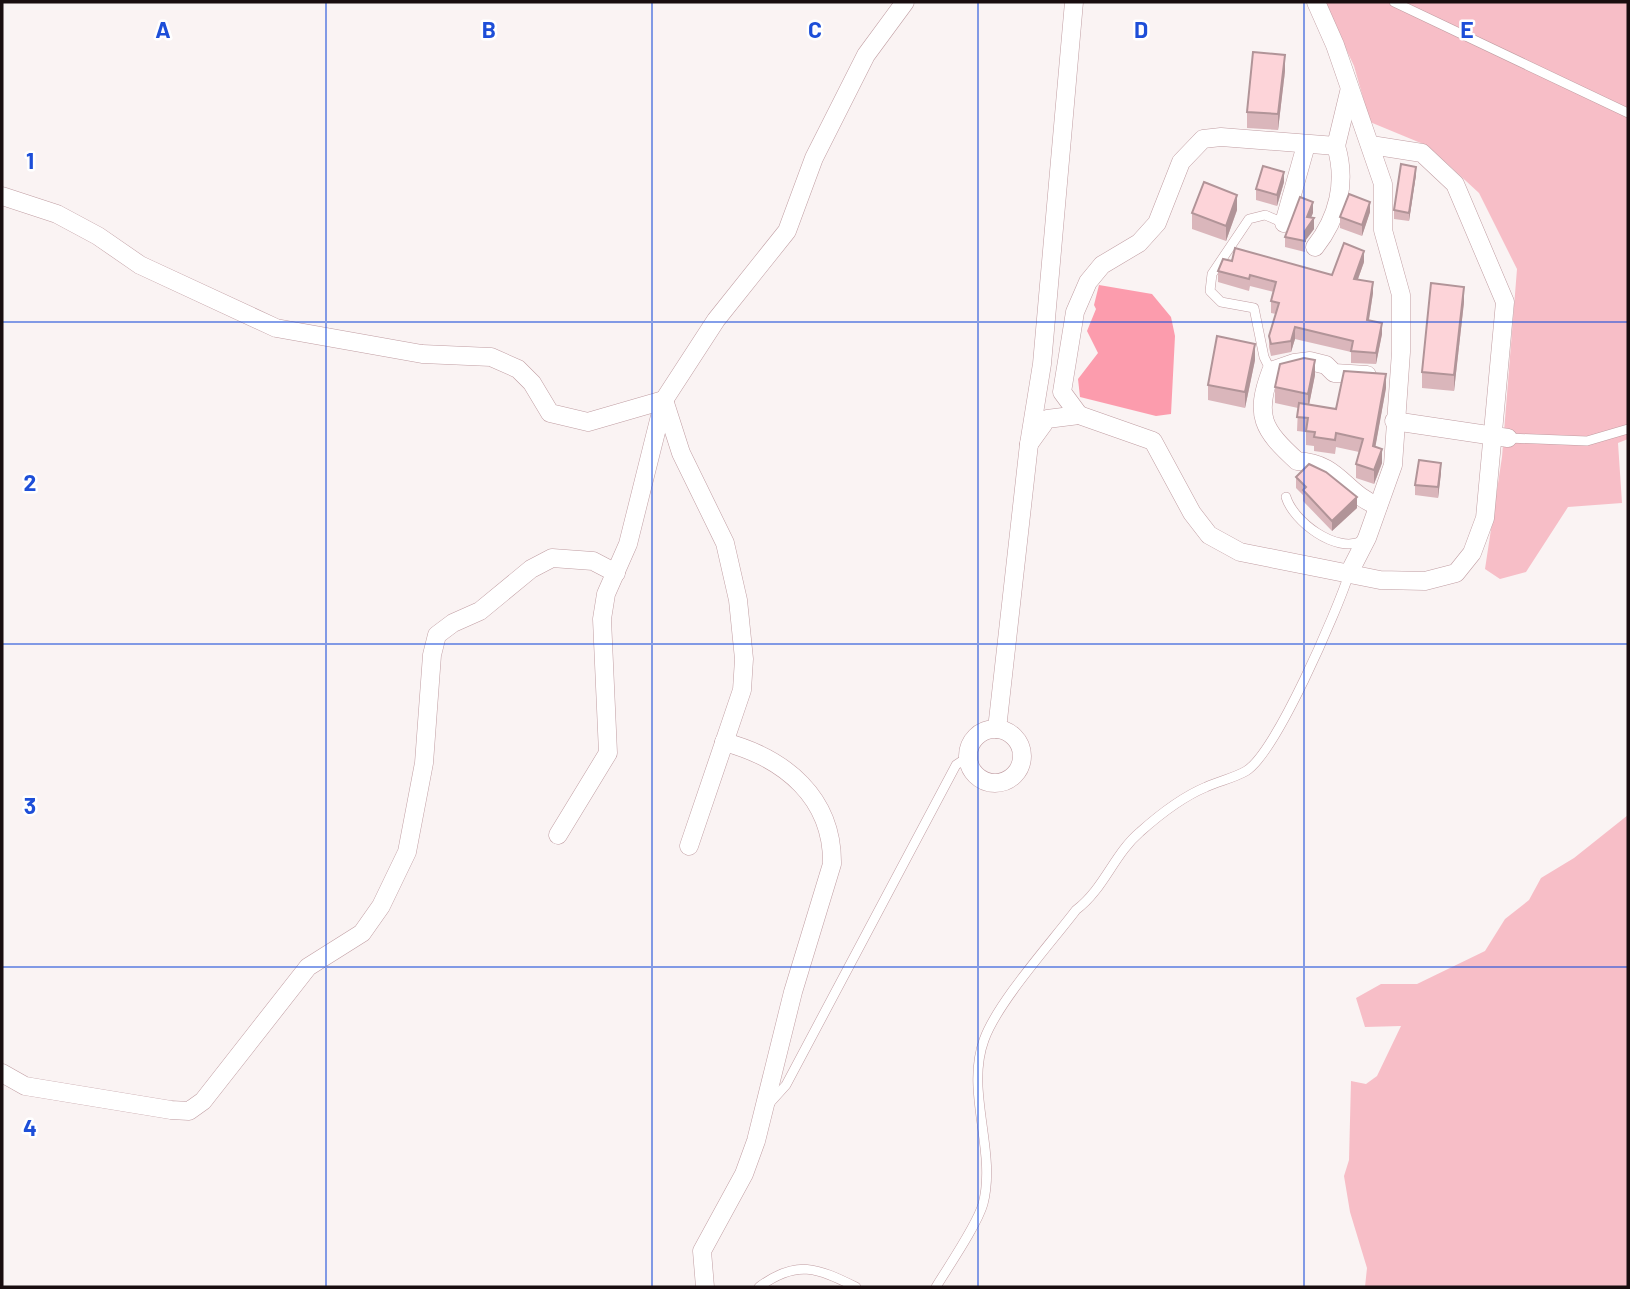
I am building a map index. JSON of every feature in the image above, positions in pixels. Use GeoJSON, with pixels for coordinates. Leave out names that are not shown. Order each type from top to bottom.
{"type":"FeatureCollection","features":[{"type":"Feature","properties":{"kind":"street"},"geometry":{"type":"LineString","coordinates":[[558,835],[608,753],[602,619],[606,594],[628,544],[664,400],[716,320],[787,231],[814,158],[866,55],[905,2]]}},
{"type":"Feature","properties":{"kind":"street"},"geometry":{"type":"LineString","coordinates":[[997,729],[1029,444],[1042,364],[1074,2]]}},
{"type":"Feature","properties":{"kind":"street"},"geometry":{"type":"LineString","coordinates":[[1318,3],[1383,184],[1383,230],[1401,295],[1399,377],[1392,465],[1367,538],[1349,573]]}},
{"type":"Feature","properties":{"kind":"street"},"geometry":{"type":"LineString","coordinates":[[1315,247],[1328,230],[1342,182],[1342,166],[1336,146],[1349,92]]}},
{"type":"Feature","properties":{"kind":"street"},"geometry":{"type":"LineString","coordinates":[[1079,415],[1062,392],[1075,312],[1088,282],[1102,265],[1139,243],[1157,223],[1181,162],[1203,139],[1221,137],[1336,146]]}},
{"type":"Feature","properties":{"kind":"street"},"geometry":{"type":"LineString","coordinates":[[1284,223],[1306,145]]}},
{"type":"Feature","properties":{"kind":"street"},"geometry":{"type":"LineString","coordinates":[[1029,444],[1047,419],[1079,415],[1153,440],[1192,513],[1209,535],[1240,552],[1380,580],[1425,581],[1456,573],[1472,553],[1485,518],[1500,437],[1505,302],[1455,184],[1422,153],[1371,145]]}},
{"type":"Feature","properties":{"kind":"street"},"geometry":{"type":"LineString","coordinates":[[2,196],[57,214],[98,236],[140,265],[276,328],[422,354],[491,357],[517,369],[532,383],[550,413],[588,422],[664,400]]}},
{"type":"Feature","properties":{"kind":"street"},"geometry":{"type":"LineString","coordinates":[[1378,506],[1356,494],[1336,473],[1315,462],[1297,461],[1263,423],[1261,410],[1271,372],[1294,363],[1326,365],[1334,373],[1399,377]]}},
{"type":"Feature","properties":{"kind":"street"},"geometry":{"type":"LineString","coordinates":[[664,400],[681,453],[724,542],[738,600],[744,659],[742,690],[689,846]]}},
{"type":"Feature","properties":{"kind":"street"},"geometry":{"type":"LineString","coordinates":[[1394,421],[1500,437]]}},
{"type":"Feature","properties":{"kind":"street"},"geometry":{"type":"LineString","coordinates":[[2,1073],[25,1086],[171,1110],[189,1111],[203,1101],[308,967],[362,933],[382,906],[409,839],[424,763],[432,655],[437,635],[480,611],[531,569],[552,558],[593,561],[616,573]]}},
{"type":"Feature","properties":{"kind":"street"},"geometry":{"type":"LineString","coordinates":[[997,729],[1013,736],[1022,751],[1020,769],[1014,776],[998,783],[981,780],[974,774],[968,757],[974,740],[988,730],[997,729]]}},
{"type":"Feature","properties":{"kind":"street"},"geometry":{"type":"LineString","coordinates":[[705,1287],[702,1251],[744,1174],[756,1141],[761,1111],[832,864],[832,847],[820,806],[808,787],[784,768],[748,748],[724,742]]}},
{"type":"Feature","properties":{"kind":"lane"},"geometry":{"type":"LineString","coordinates":[[1394,2],[1628,113]]}},
{"type":"Feature","properties":{"kind":"lane"},"geometry":{"type":"LineString","coordinates":[[1271,372],[1264,357],[1254,308],[1222,302],[1210,291],[1212,274],[1250,219],[1265,215],[1284,223]]}},
{"type":"Feature","properties":{"kind":"lane"},"geometry":{"type":"LineString","coordinates":[[1500,437],[1587,441],[1628,429]]}},
{"type":"Feature","properties":{"kind":"lane"},"geometry":{"type":"LineString","coordinates":[[1286,497],[1289,509],[1314,532],[1332,542],[1348,545],[1367,538]]}},
{"type":"Feature","properties":{"kind":"lane"},"geometry":{"type":"LineString","coordinates":[[936,1287],[983,1204],[985,1172],[978,1076],[983,1041],[996,1016],[1076,910],[1091,900],[1134,836],[1155,818],[1202,788],[1247,771],[1265,751],[1317,653],[1349,573]]}},
{"type":"Feature","properties":{"kind":"lane"},"geometry":{"type":"LineString","coordinates":[[761,1111],[786,1085],[956,765],[968,757]]}},
{"type":"Feature","properties":{"kind":"lane"},"geometry":{"type":"LineString","coordinates":[[759,1287],[777,1274],[802,1268],[822,1271],[856,1287]]}},
{"type":"Feature","properties":{"kind":"shaded area"},"geometry":{"type":"Polygon","coordinates":[[[1324,2],[1628,2],[1628,439],[1618,443],[1622,503],[1568,507],[1526,572],[1500,579],[1485,569],[1502,457],[1517,269],[1479,193],[1428,146],[1370,122],[1354,66],[1324,2]]]}},
{"type":"Feature","properties":{"kind":"shaded area"},"geometry":{"type":"Polygon","coordinates":[[[1099,285],[1152,294],[1171,317],[1175,336],[1171,414],[1156,416],[1080,397],[1078,379],[1098,353],[1087,331],[1096,309],[1094,305],[1099,285]]]}},
{"type":"Feature","properties":{"kind":"shaded area"},"geometry":{"type":"Polygon","coordinates":[[[1628,815],[1628,1287],[1365,1287],[1367,1268],[1350,1212],[1344,1176],[1349,1160],[1351,1081],[1366,1084],[1377,1076],[1401,1026],[1365,1027],[1356,998],[1381,984],[1417,984],[1485,951],[1505,919],[1529,900],[1541,878],[1574,858],[1628,815]]]}},
{"type":"Feature","properties":{"kind":"building"},"geometry":{"type":"Polygon","coordinates":[[[1253,52],[1285,55],[1278,114],[1247,112],[1253,52]]]}},
{"type":"Feature","properties":{"kind":"building"},"geometry":{"type":"Polygon","coordinates":[[[1401,164],[1416,167],[1409,213],[1394,210],[1401,164]]]}},
{"type":"Feature","properties":{"kind":"building"},"geometry":{"type":"Polygon","coordinates":[[[1263,166],[1284,172],[1277,195],[1256,189],[1263,166]]]}},
{"type":"Feature","properties":{"kind":"building"},"geometry":{"type":"Polygon","coordinates":[[[1204,182],[1237,195],[1226,226],[1192,213],[1204,182]]]}},
{"type":"Feature","properties":{"kind":"building"},"geometry":{"type":"Polygon","coordinates":[[[1349,194],[1370,202],[1362,225],[1340,217],[1349,194]]]}},
{"type":"Feature","properties":{"kind":"building"},"geometry":{"type":"Polygon","coordinates":[[[1300,197],[1313,202],[1307,217],[1314,218],[1305,231],[1305,241],[1285,237],[1300,197]]]}},
{"type":"Feature","properties":{"kind":"building"},"geometry":{"type":"Polygon","coordinates":[[[1344,243],[1364,251],[1354,279],[1373,282],[1367,320],[1382,323],[1376,353],[1351,351],[1353,341],[1295,327],[1291,341],[1271,344],[1269,336],[1279,303],[1271,301],[1276,282],[1218,271],[1223,259],[1232,261],[1235,248],[1332,275],[1344,243]]]}},
{"type":"Feature","properties":{"kind":"building"},"geometry":{"type":"Polygon","coordinates":[[[1431,283],[1464,287],[1454,375],[1422,372],[1431,283]]]}},
{"type":"Feature","properties":{"kind":"building"},"geometry":{"type":"Polygon","coordinates":[[[1217,336],[1255,344],[1245,392],[1208,385],[1217,336]]]}},
{"type":"Feature","properties":{"kind":"building"},"geometry":{"type":"Polygon","coordinates":[[[1304,358],[1315,360],[1308,394],[1275,387],[1280,364],[1304,358]]]}},
{"type":"Feature","properties":{"kind":"building"},"geometry":{"type":"Polygon","coordinates":[[[1344,371],[1386,374],[1373,446],[1382,449],[1374,470],[1356,464],[1363,439],[1336,433],[1335,440],[1314,437],[1315,432],[1306,431],[1308,418],[1297,417],[1299,403],[1336,409],[1344,371]]]}},
{"type":"Feature","properties":{"kind":"building"},"geometry":{"type":"Polygon","coordinates":[[[1419,460],[1441,463],[1438,487],[1415,485],[1419,460]]]}},
{"type":"Feature","properties":{"kind":"building"},"geometry":{"type":"Polygon","coordinates":[[[1309,464],[1326,472],[1357,497],[1332,521],[1303,490],[1306,487],[1296,477],[1309,464]]]}}]}
